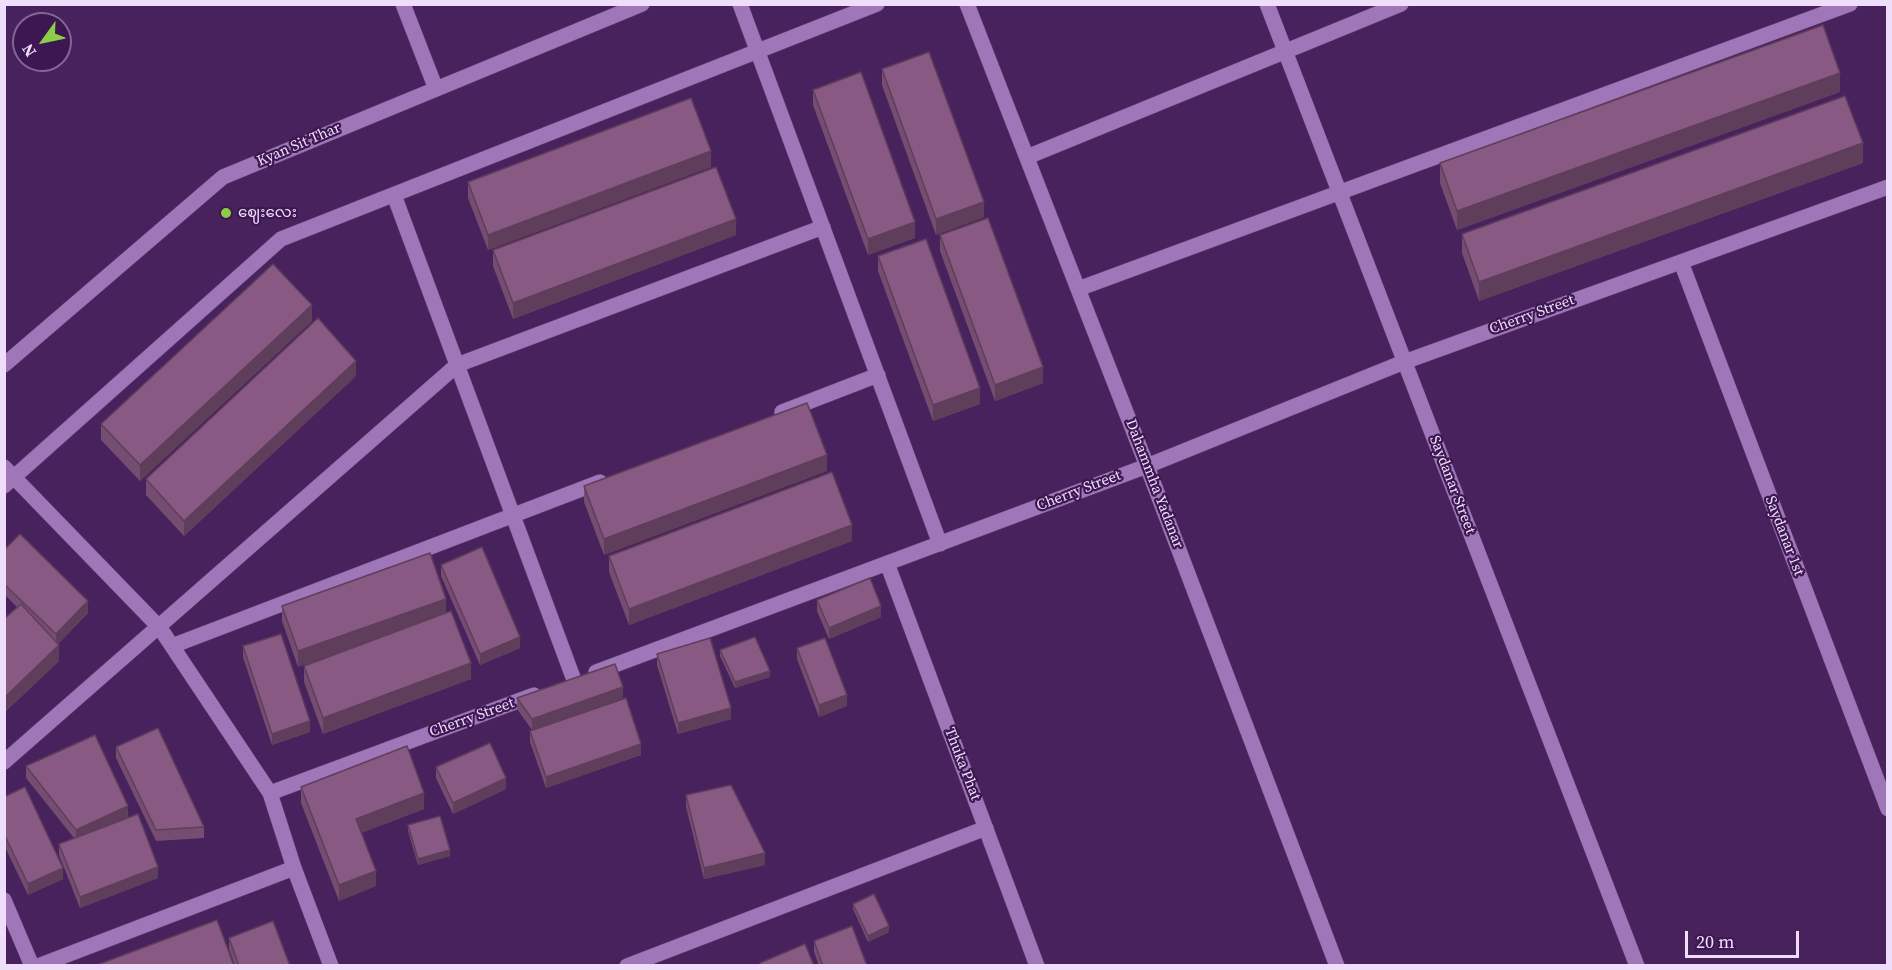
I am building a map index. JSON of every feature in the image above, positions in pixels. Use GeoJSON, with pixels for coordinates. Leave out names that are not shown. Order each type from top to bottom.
{"type":"FeatureCollection","features":[{"type":"Feature","properties":{"kind":"street"},"geometry":{"type":"LineString","coordinates":[[403,4],[435,89]]}},
{"type":"Feature","properties":{"kind":"street","name":"Kyan Sit Thar"},"geometry":{"type":"LineString","coordinates":[[4,365],[223,177],[642,4]]}},
{"type":"Feature","properties":{"kind":"street"},"geometry":{"type":"LineString","coordinates":[[740,4],[939,544]]}},
{"type":"Feature","properties":{"kind":"street"},"geometry":{"type":"LineString","coordinates":[[332,966],[294,868],[270,793],[160,628],[8,477],[281,239],[877,4]]}},
{"type":"Feature","properties":{"kind":"street","name":"Dahammha Yadanar"},"geometry":{"type":"LineString","coordinates":[[967,4],[1147,466],[1336,966]]}},
{"type":"Feature","properties":{"kind":"street","name":"Saydanar Street"},"geometry":{"type":"LineString","coordinates":[[1267,4],[1637,966]]}},
{"type":"Feature","properties":{"kind":"street"},"geometry":{"type":"LineString","coordinates":[[1027,157],[1401,4]]}},
{"type":"Feature","properties":{"kind":"street"},"geometry":{"type":"LineString","coordinates":[[1078,289],[1850,4]]}},
{"type":"Feature","properties":{"kind":"street","name":"Cherry Street"},"geometry":{"type":"LineString","coordinates":[[270,793],[1147,466],[1404,362],[1887,187]]}},
{"type":"Feature","properties":{"kind":"street"},"geometry":{"type":"LineString","coordinates":[[394,195],[513,516],[562,684]]}},
{"type":"Feature","properties":{"kind":"street"},"geometry":{"type":"LineString","coordinates":[[4,762],[160,628],[457,365],[823,227]]}},
{"type":"Feature","properties":{"kind":"street","name":"Saydanar 1st"},"geometry":{"type":"LineString","coordinates":[[1681,262],[1887,809]]}},
{"type":"Feature","properties":{"kind":"street"},"geometry":{"type":"LineString","coordinates":[[767,418],[878,375]]}},
{"type":"Feature","properties":{"kind":"street"},"geometry":{"type":"LineString","coordinates":[[171,646],[612,477]]}},
{"type":"Feature","properties":{"kind":"street","name":"Thuka Phat"},"geometry":{"type":"LineString","coordinates":[[887,563],[1037,966]]}},
{"type":"Feature","properties":{"kind":"street"},"geometry":{"type":"LineString","coordinates":[[627,966],[986,828]]}},
{"type":"Feature","properties":{"kind":"street"},"geometry":{"type":"LineString","coordinates":[[38,966],[294,868]]}},
{"type":"Feature","properties":{"kind":"street"},"geometry":{"type":"LineString","coordinates":[[4,900],[32,966]]}},
{"type":"Feature","properties":{"kind":"building"},"geometry":{"type":"Polygon","coordinates":[[[1823,25],[1840,73],[1457,211],[1440,163],[1823,25]]]}},
{"type":"Feature","properties":{"kind":"building"},"geometry":{"type":"Polygon","coordinates":[[[929,52],[984,202],[936,219],[882,69],[929,52]]]}},
{"type":"Feature","properties":{"kind":"building"},"geometry":{"type":"Polygon","coordinates":[[[861,72],[915,222],[868,239],[813,90],[861,72]]]}},
{"type":"Feature","properties":{"kind":"building"},"geometry":{"type":"Polygon","coordinates":[[[1845,96],[1863,143],[1479,282],[1462,234],[1845,96]]]}},
{"type":"Feature","properties":{"kind":"building"},"geometry":{"type":"Polygon","coordinates":[[[691,98],[711,151],[488,235],[468,182],[691,98]]]}},
{"type":"Feature","properties":{"kind":"building"},"geometry":{"type":"Polygon","coordinates":[[[716,167],[736,219],[513,303],[493,250],[716,167]]]}},
{"type":"Feature","properties":{"kind":"building"},"geometry":{"type":"Polygon","coordinates":[[[988,218],[1043,367],[995,385],[940,235],[988,218]]]}},
{"type":"Feature","properties":{"kind":"building"},"geometry":{"type":"Polygon","coordinates":[[[926,239],[980,388],[933,405],[878,256],[926,239]]]}},
{"type":"Feature","properties":{"kind":"building"},"geometry":{"type":"Polygon","coordinates":[[[273,264],[312,305],[140,465],[101,424],[273,264]]]}},
{"type":"Feature","properties":{"kind":"building"},"geometry":{"type":"Polygon","coordinates":[[[318,318],[356,361],[184,521],[146,479],[318,318]]]}},
{"type":"Feature","properties":{"kind":"building"},"geometry":{"type":"Polygon","coordinates":[[[807,403],[827,455],[604,539],[584,486],[807,403]]]}},
{"type":"Feature","properties":{"kind":"building"},"geometry":{"type":"Polygon","coordinates":[[[832,472],[852,525],[629,609],[609,556],[832,472]]]}},
{"type":"Feature","properties":{"kind":"building"},"geometry":{"type":"Polygon","coordinates":[[[20,534],[88,601],[56,634],[4,584],[4,550],[20,534]]]}},
{"type":"Feature","properties":{"kind":"building"},"geometry":{"type":"Polygon","coordinates":[[[482,547],[520,637],[480,654],[441,565],[482,547]]]}},
{"type":"Feature","properties":{"kind":"building"},"geometry":{"type":"Polygon","coordinates":[[[430,553],[446,599],[298,651],[282,606],[430,553]]]}},
{"type":"Feature","properties":{"kind":"building"},"geometry":{"type":"Polygon","coordinates":[[[870,578],[881,606],[829,628],[817,600],[870,578]]]}},
{"type":"Feature","properties":{"kind":"building"},"geometry":{"type":"Polygon","coordinates":[[[21,604],[59,645],[4,698],[4,619],[21,604]]]}},
{"type":"Feature","properties":{"kind":"building"},"geometry":{"type":"Polygon","coordinates":[[[451,611],[471,663],[323,718],[304,666],[451,611]]]}},
{"type":"Feature","properties":{"kind":"building"},"geometry":{"type":"Polygon","coordinates":[[[281,634],[310,721],[272,734],[243,646],[281,634]]]}},
{"type":"Feature","properties":{"kind":"building"},"geometry":{"type":"Polygon","coordinates":[[[755,637],[770,671],[735,682],[720,650],[755,637]]]}},
{"type":"Feature","properties":{"kind":"building"},"geometry":{"type":"Polygon","coordinates":[[[710,638],[731,708],[678,723],[657,654],[710,638]]]}},
{"type":"Feature","properties":{"kind":"building"},"geometry":{"type":"Polygon","coordinates":[[[825,638],[847,695],[819,705],[797,648],[825,638]]]}},
{"type":"Feature","properties":{"kind":"building"},"geometry":{"type":"Polygon","coordinates":[[[615,664],[623,687],[532,719],[517,698],[615,664]]]}},
{"type":"Feature","properties":{"kind":"building"},"geometry":{"type":"Polygon","coordinates":[[[626,698],[641,744],[546,777],[530,731],[626,698]]]}},
{"type":"Feature","properties":{"kind":"building"},"geometry":{"type":"Polygon","coordinates":[[[158,728],[204,827],[156,830],[116,747],[158,728]]]}},
{"type":"Feature","properties":{"kind":"building"},"geometry":{"type":"Polygon","coordinates":[[[95,735],[128,806],[76,830],[26,766],[95,735]]]}},
{"type":"Feature","properties":{"kind":"building"},"geometry":{"type":"Polygon","coordinates":[[[490,743],[506,778],[453,803],[436,767],[490,743]]]}},
{"type":"Feature","properties":{"kind":"building"},"geometry":{"type":"Polygon","coordinates":[[[407,746],[424,793],[356,819],[376,871],[339,885],[301,787],[407,746]]]}},
{"type":"Feature","properties":{"kind":"building"},"geometry":{"type":"Polygon","coordinates":[[[731,785],[765,853],[704,868],[686,795],[731,785]]]}},
{"type":"Feature","properties":{"kind":"building"},"geometry":{"type":"Polygon","coordinates":[[[25,787],[63,868],[28,884],[4,834],[4,797],[25,787]]]}},
{"type":"Feature","properties":{"kind":"building"},"geometry":{"type":"Polygon","coordinates":[[[138,814],[158,867],[80,897],[59,844],[138,814]]]}},
{"type":"Feature","properties":{"kind":"building"},"geometry":{"type":"Polygon","coordinates":[[[440,816],[450,850],[418,859],[408,825],[440,816]]]}},
{"type":"Feature","properties":{"kind":"building"},"geometry":{"type":"Polygon","coordinates":[[[874,894],[889,926],[868,936],[853,904],[874,894]]]}},
{"type":"Feature","properties":{"kind":"building"},"geometry":{"type":"Polygon","coordinates":[[[217,920],[234,966],[94,966],[217,920]]]}},
{"type":"Feature","properties":{"kind":"building"},"geometry":{"type":"Polygon","coordinates":[[[273,921],[290,966],[239,966],[229,938],[273,921]]]}},
{"type":"Feature","properties":{"kind":"building"},"geometry":{"type":"Polygon","coordinates":[[[852,926],[867,966],[823,966],[814,941],[852,926]]]}},
{"type":"Feature","properties":{"kind":"building"},"geometry":{"type":"Polygon","coordinates":[[[805,944],[814,966],[761,966],[760,963],[805,944]]]}},
{"type":"Feature","properties":{"kind":"place","name":"ဈေးလေး"},"geometry":{"type":"Point","coordinates":[226,213]}}]}
